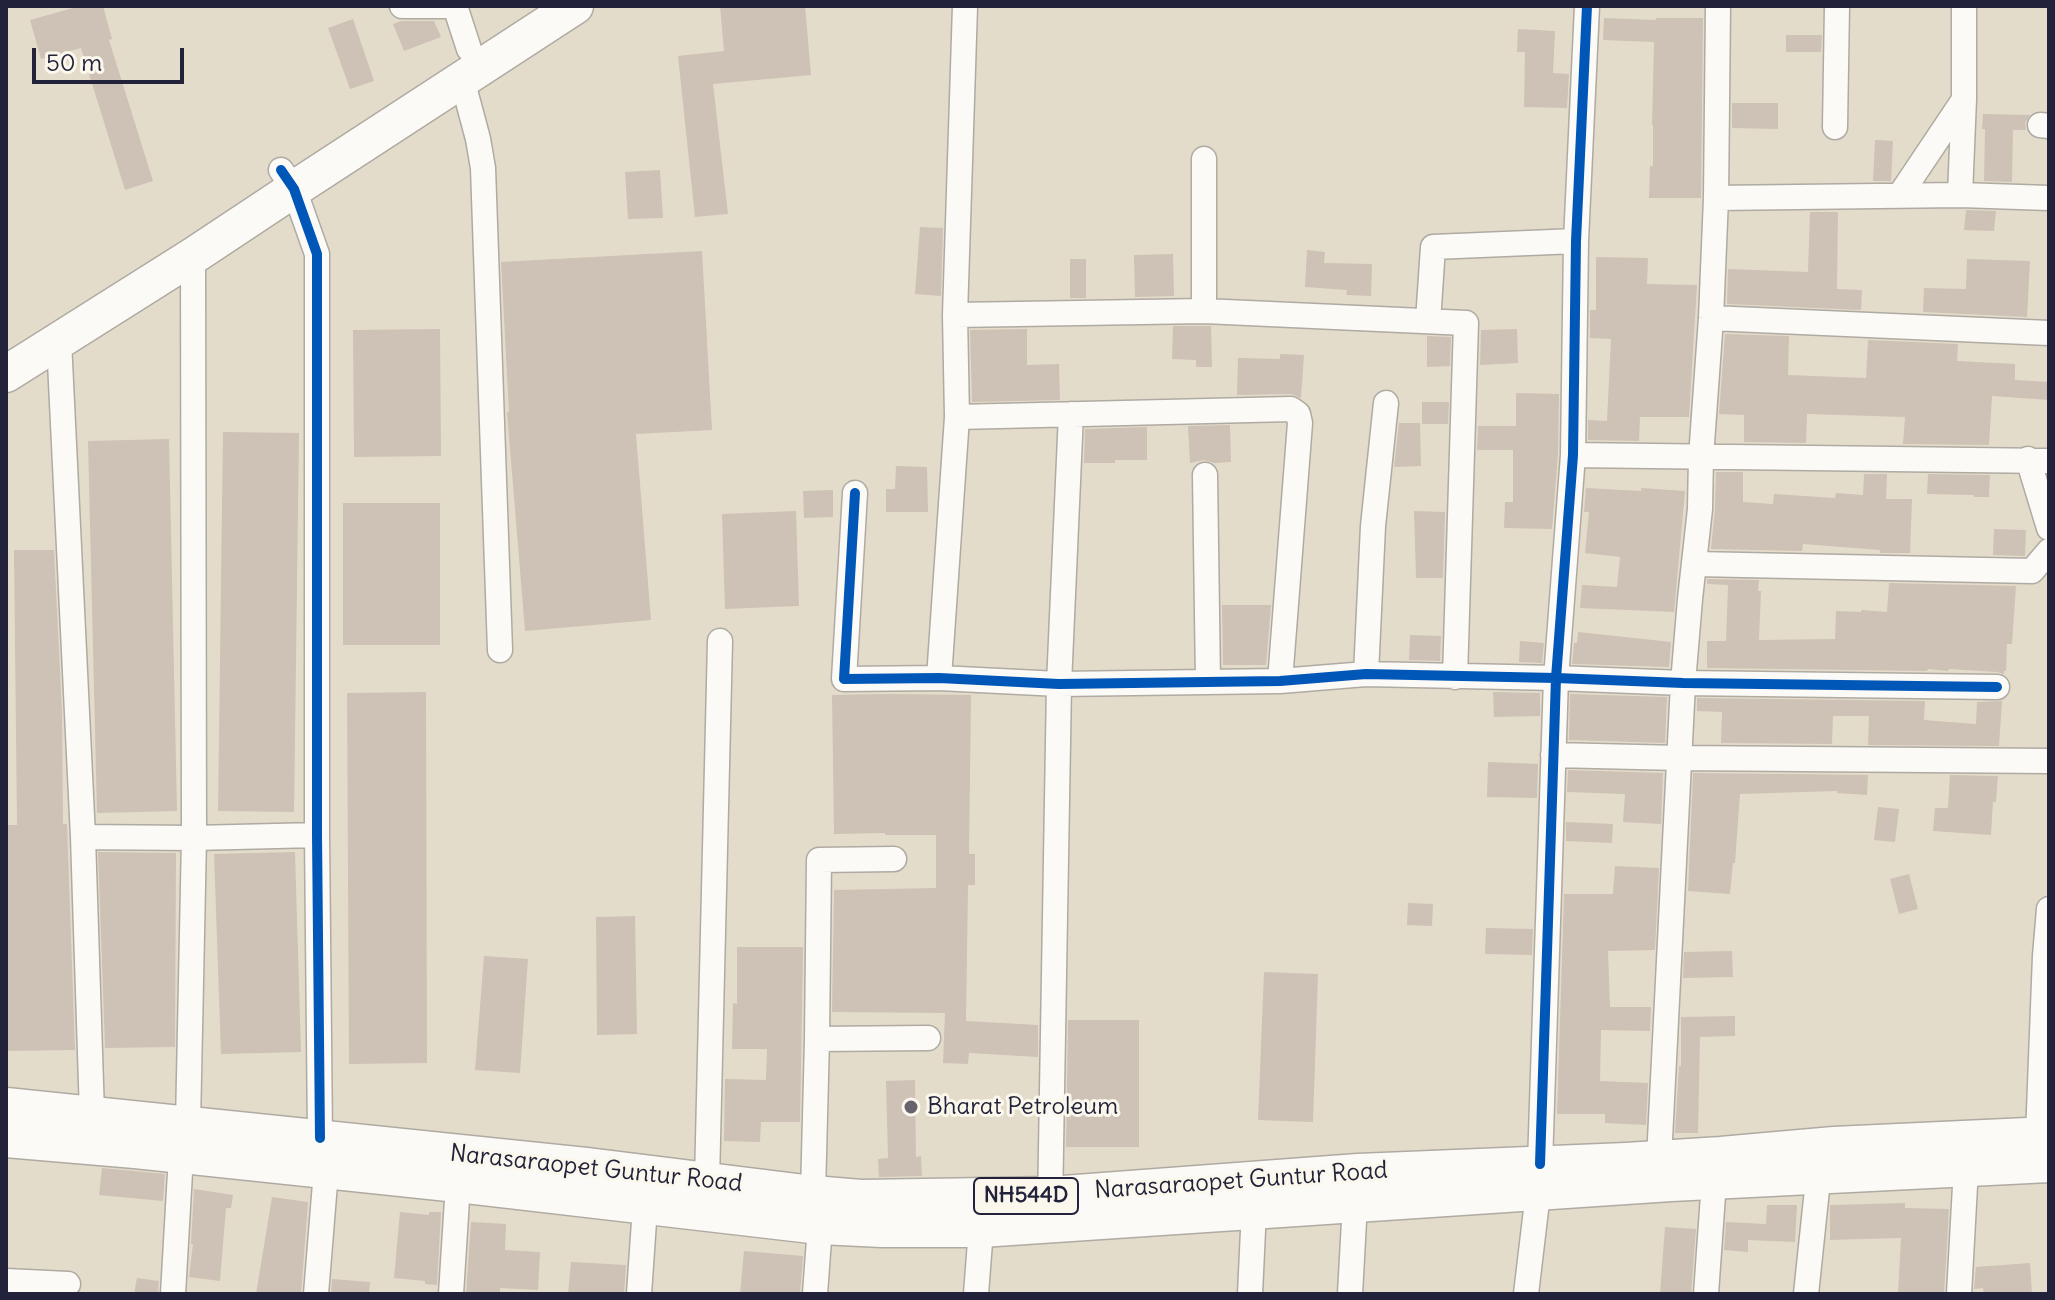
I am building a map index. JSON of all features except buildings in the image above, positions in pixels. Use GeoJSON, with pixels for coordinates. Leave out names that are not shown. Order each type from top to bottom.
{"type":"FeatureCollection","features":[{"type":"Feature","properties":{"kind":"highway"},"geometry":{"type":"LineString","coordinates":[[465,64],[536,6]]}},
{"type":"Feature","properties":{"kind":"highway"},"geometry":{"type":"LineString","coordinates":[[6,347],[287,179],[465,64],[575,6]]}},
{"type":"Feature","properties":{"kind":"highway"},"geometry":{"type":"LineString","coordinates":[[6,374],[193,256],[287,179]]}},
{"type":"Feature","properties":{"kind":"highway","name":"Narasaraopet Guntur Road"},"geometry":{"type":"LineString","coordinates":[[6,1106],[92,1114],[184,1140]]}},
{"type":"Feature","properties":{"kind":"highway","name":"Narasaraopet Guntur Road"},"geometry":{"type":"LineString","coordinates":[[6,1139],[184,1140],[323,1155],[707,1181],[882,1229],[981,1229],[1050,1209],[1358,1172],[1539,1179],[1714,1181],[1820,1161],[2045,1145]]}},
{"type":"Feature","properties":{"kind":"highway","name":"Narasaraopet Guntur Road"},"geometry":{"type":"LineString","coordinates":[[323,1155],[458,1184],[645,1207],[816,1210],[861,1198],[1050,1209],[1254,1209],[1355,1203],[1539,1179],[1659,1159],[1820,1161],[1966,1168],[2045,1145]]}},
{"type":"Feature","properties":{"kind":"street"},"geometry":{"type":"LineString","coordinates":[[402,6],[455,6],[483,168],[500,650]]}},
{"type":"Feature","properties":{"kind":"street"},"geometry":{"type":"LineString","coordinates":[[939,678],[957,417],[955,315],[965,6]]}},
{"type":"Feature","properties":{"kind":"street"},"geometry":{"type":"LineString","coordinates":[[1526,1294],[1539,1179],[1556,678],[1573,455],[1576,241],[1587,6]]}},
{"type":"Feature","properties":{"kind":"street"},"geometry":{"type":"LineString","coordinates":[[1659,1159],[1683,683],[1700,509],[1711,318],[1718,6]]}},
{"type":"Feature","properties":{"kind":"street"},"geometry":{"type":"LineString","coordinates":[[1835,127],[1837,6]]}},
{"type":"Feature","properties":{"kind":"street"},"geometry":{"type":"LineString","coordinates":[[1960,195],[1964,6]]}},
{"type":"Feature","properties":{"kind":"street"},"geometry":{"type":"LineString","coordinates":[[1900,195],[1964,99]]}},
{"type":"Feature","properties":{"kind":"street"},"geometry":{"type":"LineString","coordinates":[[1204,159],[1204,311]]}},
{"type":"Feature","properties":{"kind":"street"},"geometry":{"type":"LineString","coordinates":[[287,179],[317,254],[317,835],[323,1155],[316,1294]]}},
{"type":"Feature","properties":{"kind":"street"},"geometry":{"type":"LineString","coordinates":[[1716,198],[1900,195],[2049,198]]}},
{"type":"Feature","properties":{"kind":"street"},"geometry":{"type":"LineString","coordinates":[[1428,321],[1433,247],[1576,241]]}},
{"type":"Feature","properties":{"kind":"street"},"geometry":{"type":"LineString","coordinates":[[173,1294],[184,1140],[194,838],[193,256]]}},
{"type":"Feature","properties":{"kind":"street"},"geometry":{"type":"LineString","coordinates":[[955,315],[1204,311],[1466,323],[1455,677]]}},
{"type":"Feature","properties":{"kind":"street"},"geometry":{"type":"LineString","coordinates":[[1711,318],[2049,333]]}},
{"type":"Feature","properties":{"kind":"street"},"geometry":{"type":"LineString","coordinates":[[59,341],[83,837],[92,1114]]}},
{"type":"Feature","properties":{"kind":"street"},"geometry":{"type":"LineString","coordinates":[[1366,674],[1373,526],[1386,403]]}},
{"type":"Feature","properties":{"kind":"street"},"geometry":{"type":"LineString","coordinates":[[957,417],[1291,409],[1298,414],[1300,423],[1280,681]]}},
{"type":"Feature","properties":{"kind":"street"},"geometry":{"type":"LineString","coordinates":[[1050,1209],[1059,684],[1071,414]]}},
{"type":"Feature","properties":{"kind":"street"},"geometry":{"type":"LineString","coordinates":[[1573,455],[2038,460],[2049,528]]}},
{"type":"Feature","properties":{"kind":"street"},"geometry":{"type":"LineString","coordinates":[[1205,475],[1208,682]]}},
{"type":"Feature","properties":{"kind":"street"},"geometry":{"type":"LineString","coordinates":[[855,493],[844,679],[939,678],[1059,684],[1280,681],[1366,674],[1683,683],[1997,687]]}},
{"type":"Feature","properties":{"kind":"street"},"geometry":{"type":"LineString","coordinates":[[1695,564],[2032,571],[2049,551]]}},
{"type":"Feature","properties":{"kind":"street"},"geometry":{"type":"LineString","coordinates":[[707,1181],[720,641]]}},
{"type":"Feature","properties":{"kind":"street"},"geometry":{"type":"LineString","coordinates":[[1553,755],[2049,761]]}},
{"type":"Feature","properties":{"kind":"street"},"geometry":{"type":"LineString","coordinates":[[83,837],[317,835]]}},
{"type":"Feature","properties":{"kind":"street"},"geometry":{"type":"LineString","coordinates":[[815,1294],[819,860],[894,859]]}},
{"type":"Feature","properties":{"kind":"street"},"geometry":{"type":"LineString","coordinates":[[2045,1145],[2045,956],[2049,909]]}},
{"type":"Feature","properties":{"kind":"street"},"geometry":{"type":"LineString","coordinates":[[817,1039],[928,1038]]}},
{"type":"Feature","properties":{"kind":"street"},"geometry":{"type":"LineString","coordinates":[[1806,1294],[1820,1161]]}},
{"type":"Feature","properties":{"kind":"street"},"geometry":{"type":"LineString","coordinates":[[1959,1294],[1966,1168]]}},
{"type":"Feature","properties":{"kind":"street"},"geometry":{"type":"LineString","coordinates":[[1706,1294],[1714,1181]]}},
{"type":"Feature","properties":{"kind":"street"},"geometry":{"type":"LineString","coordinates":[[451,1294],[458,1184]]}},
{"type":"Feature","properties":{"kind":"street"},"geometry":{"type":"LineString","coordinates":[[1350,1294],[1355,1203]]}},
{"type":"Feature","properties":{"kind":"street"},"geometry":{"type":"LineString","coordinates":[[639,1294],[645,1207]]}},
{"type":"Feature","properties":{"kind":"street"},"geometry":{"type":"LineString","coordinates":[[1250,1294],[1254,1209]]}},
{"type":"Feature","properties":{"kind":"street"},"geometry":{"type":"LineString","coordinates":[[976,1294],[981,1229]]}},
{"type":"Feature","properties":{"kind":"street"},"geometry":{"type":"LineString","coordinates":[[6,1281],[68,1284]]}},
{"type":"Feature","properties":{"kind":"cycle path"},"geometry":{"type":"LineString","coordinates":[[1540,1164],[1556,678],[1573,455],[1576,241],[1587,6]]}},
{"type":"Feature","properties":{"kind":"cycle path"},"geometry":{"type":"LineString","coordinates":[[281,170],[294,189],[317,254],[320,1138]]}},
{"type":"Feature","properties":{"kind":"cycle path"},"geometry":{"type":"LineString","coordinates":[[855,493],[844,679],[939,678],[1059,684],[1280,681],[1366,674],[1683,683],[1997,687]]}},
{"type":"Feature","properties":{"kind":"place","name":"Bharat Petroleum"},"geometry":{"type":"Point","coordinates":[911,1107]}}]}
